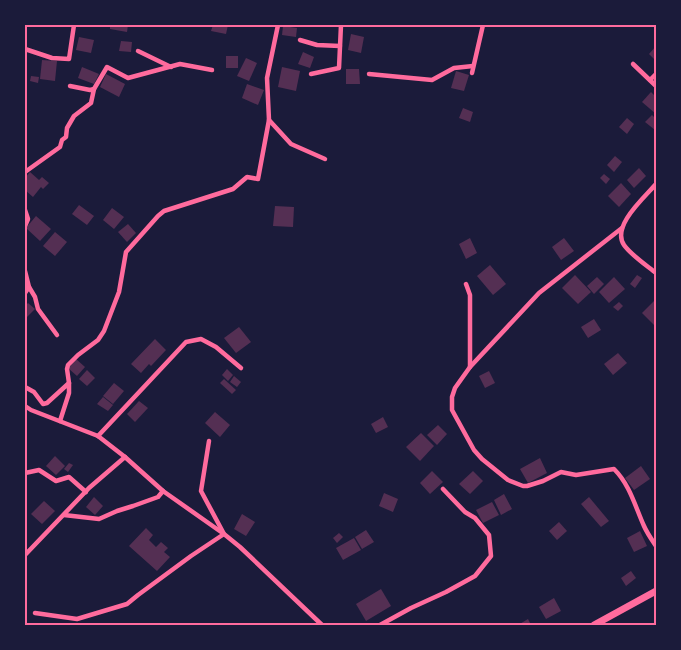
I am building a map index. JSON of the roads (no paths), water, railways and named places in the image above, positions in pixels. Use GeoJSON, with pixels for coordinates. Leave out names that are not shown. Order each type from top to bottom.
{"type":"FeatureCollection","features":[{"type":"Feature","properties":{"kind":"highway"},"geometry":{"type":"LineString","coordinates":[[594,625],[656,591]]}},
{"type":"Feature","properties":{"kind":"street"},"geometry":{"type":"LineString","coordinates":[[25,49],[52,58],[69,59],[74,25]]}},
{"type":"Feature","properties":{"kind":"street"},"geometry":{"type":"LineString","coordinates":[[60,421],[69,393],[68,365],[98,340],[104,331],[120,292],[126,252],[164,211],[233,189],[247,177],[258,179],[269,120],[267,78],[278,25]]}},
{"type":"Feature","properties":{"kind":"street"},"geometry":{"type":"LineString","coordinates":[[311,74],[339,68],[341,27],[346,25]]}},
{"type":"Feature","properties":{"kind":"street"},"geometry":{"type":"LineString","coordinates":[[472,73],[482,25]]}},
{"type":"Feature","properties":{"kind":"street"},"geometry":{"type":"LineString","coordinates":[[300,40],[317,45],[340,46]]}},
{"type":"Feature","properties":{"kind":"street"},"geometry":{"type":"LineString","coordinates":[[138,52],[172,66]]}},
{"type":"Feature","properties":{"kind":"street"},"geometry":{"type":"LineString","coordinates":[[25,172],[60,147],[74,116],[91,103],[94,89],[107,67],[128,78],[180,64],[212,70]]}},
{"type":"Feature","properties":{"kind":"street"},"geometry":{"type":"LineString","coordinates":[[633,64],[656,86]]}},
{"type":"Feature","properties":{"kind":"street"},"geometry":{"type":"LineString","coordinates":[[369,74],[432,80],[454,68],[474,66]]}},
{"type":"Feature","properties":{"kind":"street"},"geometry":{"type":"LineString","coordinates":[[650,80],[656,74]]}},
{"type":"Feature","properties":{"kind":"street"},"geometry":{"type":"LineString","coordinates":[[70,86],[94,89]]}},
{"type":"Feature","properties":{"kind":"street"},"geometry":{"type":"LineString","coordinates":[[269,120],[291,144],[325,159]]}},
{"type":"Feature","properties":{"kind":"street"},"geometry":{"type":"LineString","coordinates":[[656,184],[625,220],[621,233],[624,244],[656,273]]}},
{"type":"Feature","properties":{"kind":"street"},"geometry":{"type":"LineString","coordinates":[[25,210],[28,219],[25,226]]}},
{"type":"Feature","properties":{"kind":"street"},"geometry":{"type":"LineString","coordinates":[[622,228],[539,293],[470,368],[455,388],[452,397],[452,410],[474,450],[482,459],[508,480],[523,486],[542,481],[561,472],[576,475],[614,470],[621,476],[633,498],[644,527],[656,546]]}},
{"type":"Feature","properties":{"kind":"street"},"geometry":{"type":"LineString","coordinates":[[25,271],[38,309],[57,335]]}},
{"type":"Feature","properties":{"kind":"street"},"geometry":{"type":"LineString","coordinates":[[466,284],[470,295],[470,368]]}},
{"type":"Feature","properties":{"kind":"street"},"geometry":{"type":"LineString","coordinates":[[25,292],[29,287]]}},
{"type":"Feature","properties":{"kind":"street"},"geometry":{"type":"LineString","coordinates":[[98,436],[186,342],[201,340],[216,347],[241,368]]}},
{"type":"Feature","properties":{"kind":"street"},"geometry":{"type":"LineString","coordinates":[[25,387],[34,392],[43,404],[47,403],[69,383]]}},
{"type":"Feature","properties":{"kind":"street"},"geometry":{"type":"LineString","coordinates":[[25,406],[98,436],[163,491],[240,547],[322,625]]}},
{"type":"Feature","properties":{"kind":"street"},"geometry":{"type":"LineString","coordinates":[[209,441],[200,492],[224,534]]}},
{"type":"Feature","properties":{"kind":"street"},"geometry":{"type":"LineString","coordinates":[[25,555],[86,492],[125,457]]}},
{"type":"Feature","properties":{"kind":"street"},"geometry":{"type":"LineString","coordinates":[[25,473],[39,470],[56,481],[69,477],[86,492]]}},
{"type":"Feature","properties":{"kind":"street"},"geometry":{"type":"LineString","coordinates":[[380,625],[475,576],[491,556],[489,535],[475,518],[465,512],[443,489]]}},
{"type":"Feature","properties":{"kind":"street"},"geometry":{"type":"LineString","coordinates":[[64,515],[99,519],[117,510],[158,497],[163,491]]}},
{"type":"Feature","properties":{"kind":"street"},"geometry":{"type":"LineString","coordinates":[[35,613],[77,619],[128,604],[191,556],[224,534]]}}]}
